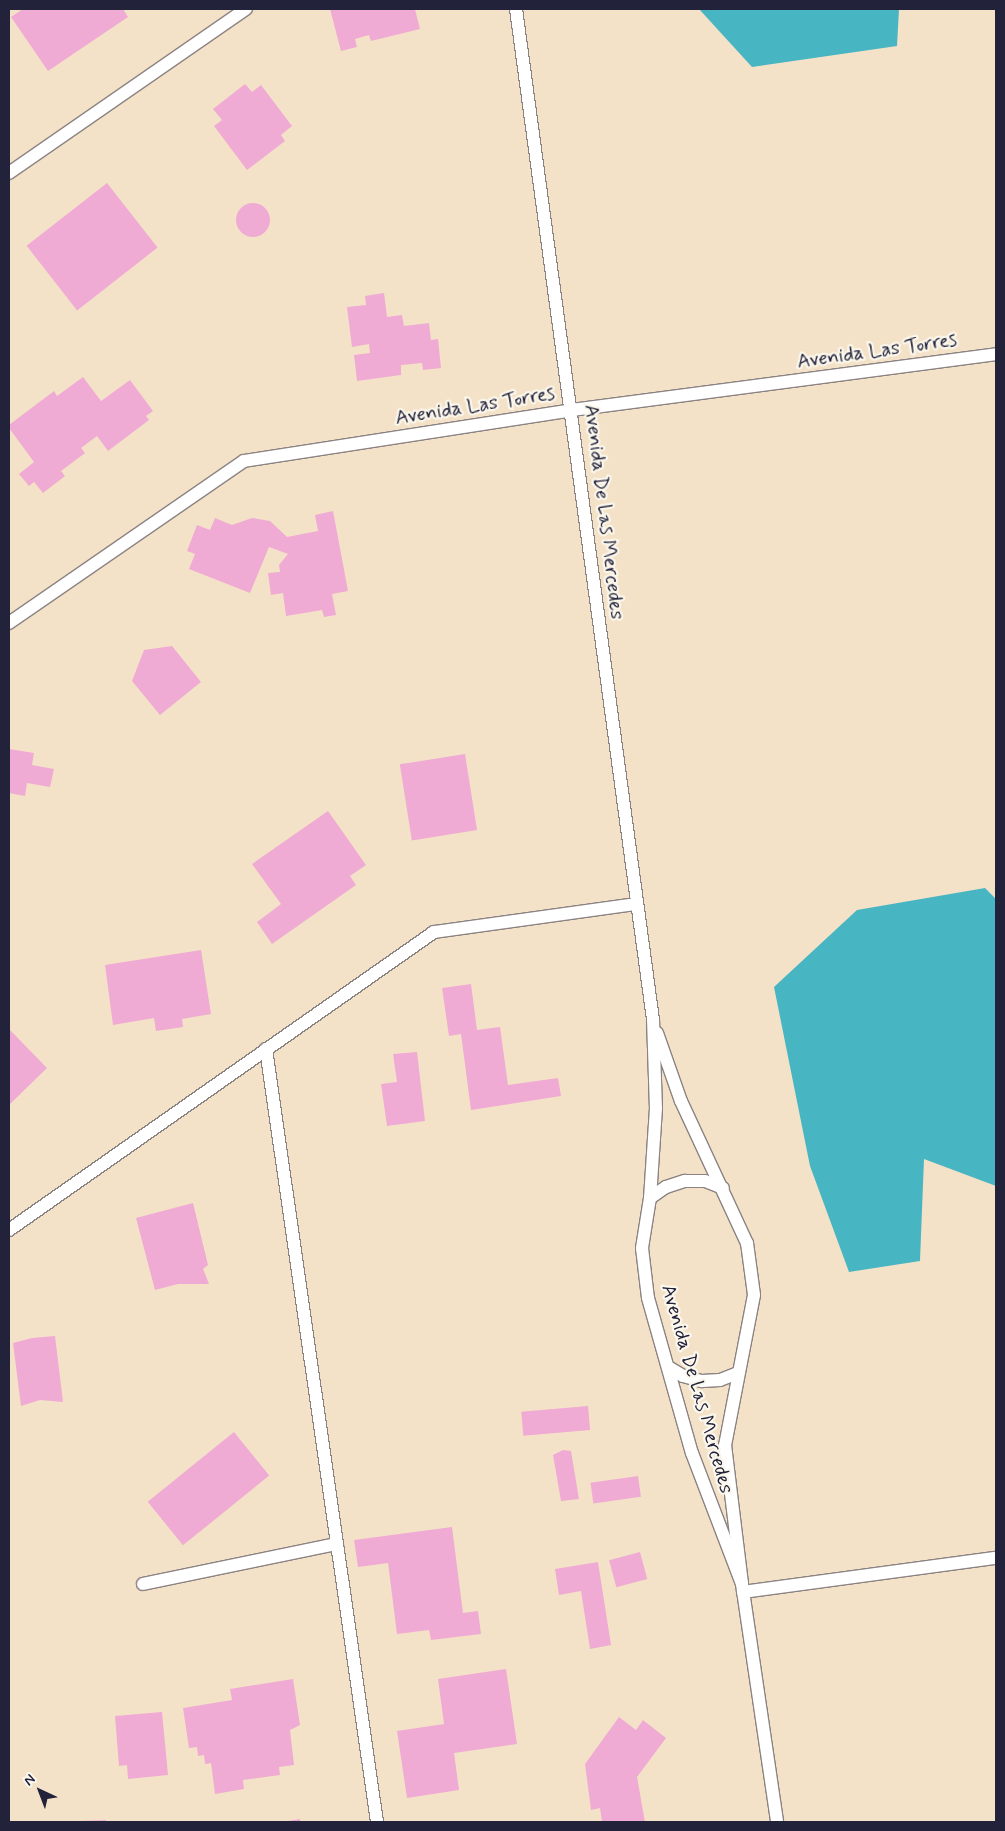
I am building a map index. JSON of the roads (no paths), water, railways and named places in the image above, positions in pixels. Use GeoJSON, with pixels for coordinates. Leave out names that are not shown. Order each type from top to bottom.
{"type":"FeatureCollection","features":[{"type":"Feature","properties":{"kind":"lane"},"geometry":{"type":"LineString","coordinates":[[9,173],[246,9]]}},
{"type":"Feature","properties":{"kind":"lane","name":"Avenida De Las Mercedes"},"geometry":{"type":"LineString","coordinates":[[516,9],[572,410],[636,904],[653,1019],[656,1108],[650,1198],[642,1248],[648,1298],[692,1453],[742,1588]]}},
{"type":"Feature","properties":{"kind":"lane","name":"Avenida Las Torres"},"geometry":{"type":"LineString","coordinates":[[9,623],[244,460],[572,410],[996,354]]}},
{"type":"Feature","properties":{"kind":"lane"},"geometry":{"type":"LineString","coordinates":[[9,1230],[434,932],[636,904]]}},
{"type":"Feature","properties":{"kind":"lane","name":"Avenida De Las Mercedes"},"geometry":{"type":"LineString","coordinates":[[653,1019],[681,1101],[747,1243],[754,1295],[725,1445],[742,1588],[777,1822]]}},
{"type":"Feature","properties":{"kind":"lane"},"geometry":{"type":"LineString","coordinates":[[266,1049],[378,1822]]}},
{"type":"Feature","properties":{"kind":"lane"},"geometry":{"type":"LineString","coordinates":[[650,1198],[666,1187],[685,1181],[705,1181],[723,1188]]}},
{"type":"Feature","properties":{"kind":"lane"},"geometry":{"type":"LineString","coordinates":[[668,1366],[683,1376],[702,1381],[720,1380],[738,1373]]}},
{"type":"Feature","properties":{"kind":"lane"},"geometry":{"type":"LineString","coordinates":[[143,1584],[337,1544]]}},
{"type":"Feature","properties":{"kind":"lane"},"geometry":{"type":"LineString","coordinates":[[742,1588],[996,1558]]}},
{"type":"Feature","properties":{"kind":"water"},"geometry":{"type":"Polygon","coordinates":[[[699,9],[899,9],[897,46],[752,67],[699,9]]]}},
{"type":"Feature","properties":{"kind":"water"},"geometry":{"type":"Polygon","coordinates":[[[985,888],[996,899],[996,1186],[924,1159],[920,1261],[849,1272],[810,1166],[774,987],[857,910],[985,888]]]}}]}
